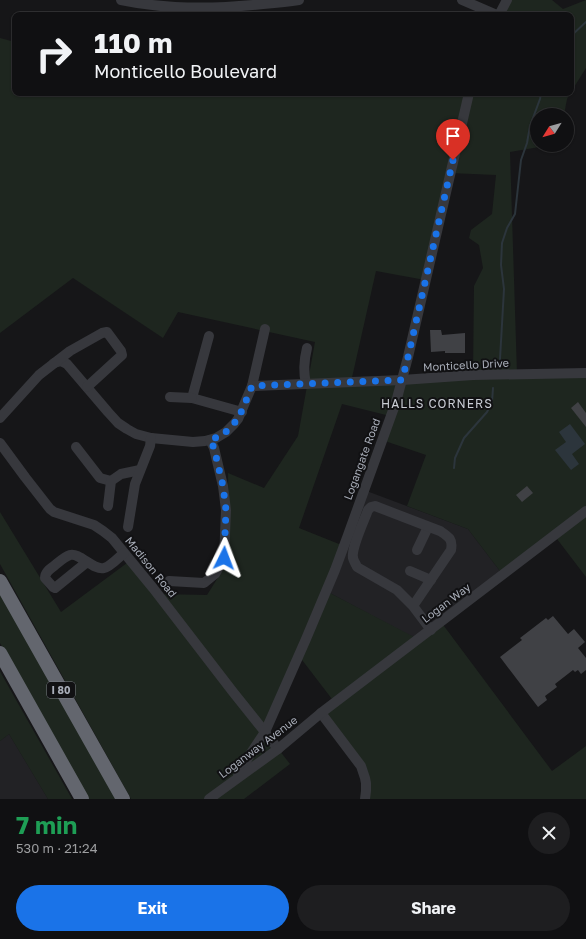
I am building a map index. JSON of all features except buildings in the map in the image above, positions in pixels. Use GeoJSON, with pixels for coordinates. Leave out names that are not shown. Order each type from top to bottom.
{"type":"FeatureCollection","features":[{"type":"Feature","properties":{"kind":"highway","name":"I 80"},"geometry":{"type":"LineString","coordinates":[[0,581],[123,799]]}},
{"type":"Feature","properties":{"kind":"highway"},"geometry":{"type":"LineString","coordinates":[[0,653],[82,799]]}},
{"type":"Feature","properties":{"kind":"street"},"geometry":{"type":"LineString","coordinates":[[122,0],[173,7],[220,8],[300,0]]}},
{"type":"Feature","properties":{"kind":"street"},"geometry":{"type":"LineString","coordinates":[[462,0],[491,12]]}},
{"type":"Feature","properties":{"kind":"street"},"geometry":{"type":"LineString","coordinates":[[500,12],[507,0]]}},
{"type":"Feature","properties":{"kind":"street","name":"Logangate Road"},"geometry":{"type":"LineString","coordinates":[[236,779],[265,732],[360,516],[396,402],[408,357],[468,96]]}},
{"type":"Feature","properties":{"kind":"street"},"geometry":{"type":"LineString","coordinates":[[54,363],[61,361],[67,364],[118,423],[136,434],[151,438],[193,442],[210,440],[220,436],[230,429],[242,412],[252,386],[265,328]]}},
{"type":"Feature","properties":{"kind":"street"},"geometry":{"type":"LineString","coordinates":[[0,418],[39,375],[70,351],[102,333],[107,332],[121,351],[122,355],[86,387]]}},
{"type":"Feature","properties":{"kind":"street"},"geometry":{"type":"LineString","coordinates":[[192,398],[209,336]]}},
{"type":"Feature","properties":{"kind":"street"},"geometry":{"type":"LineString","coordinates":[[306,384],[304,363],[307,348]]}},
{"type":"Feature","properties":{"kind":"street","name":"Monticello Drive"},"geometry":{"type":"LineString","coordinates":[[252,386],[488,375],[586,373]]}},
{"type":"Feature","properties":{"kind":"street"},"geometry":{"type":"LineString","coordinates":[[170,398],[192,398],[242,412]]}},
{"type":"Feature","properties":{"kind":"street"},"geometry":{"type":"LineString","coordinates":[[128,527],[134,484],[150,446],[151,438]]}},
{"type":"Feature","properties":{"kind":"street"},"geometry":{"type":"LineString","coordinates":[[169,581],[204,583],[215,574],[224,558],[226,510],[223,486],[214,448],[210,440]]}},
{"type":"Feature","properties":{"kind":"street","name":"Madison Road"},"geometry":{"type":"LineString","coordinates":[[0,443],[50,509],[54,512],[94,525],[112,538],[158,594],[265,732]]}},
{"type":"Feature","properties":{"kind":"street"},"geometry":{"type":"LineString","coordinates":[[76,447],[100,478],[111,482]]}},
{"type":"Feature","properties":{"kind":"street"},"geometry":{"type":"LineString","coordinates":[[108,506],[111,482],[121,474],[140,470]]}},
{"type":"Feature","properties":{"kind":"street"},"geometry":{"type":"LineString","coordinates":[[413,606],[451,550],[452,543],[450,538],[447,535],[375,506],[371,507],[360,516],[353,550],[354,562],[357,567],[397,590],[413,606],[431,630]]}},
{"type":"Feature","properties":{"kind":"street","name":"Logan Way"},"geometry":{"type":"LineString","coordinates":[[322,714],[586,511]]}},
{"type":"Feature","properties":{"kind":"street"},"geometry":{"type":"LineString","coordinates":[[418,550],[428,527]]}},
{"type":"Feature","properties":{"kind":"street"},"geometry":{"type":"LineString","coordinates":[[87,562],[101,568],[106,568],[124,553]]}},
{"type":"Feature","properties":{"kind":"street"},"geometry":{"type":"LineString","coordinates":[[410,571],[431,580]]}},
{"type":"Feature","properties":{"kind":"street"},"geometry":{"type":"LineString","coordinates":[[322,714],[361,766],[366,783],[365,799]]}},
{"type":"Feature","properties":{"kind":"street","name":"Loganway Avenue"},"geometry":{"type":"LineString","coordinates":[[209,799],[278,749],[322,714]]}},
{"type":"Feature","properties":{"kind":"street"},"geometry":{"type":"LineString","coordinates":[[265,732],[278,749]]}},
{"type":"Feature","properties":{"kind":"shaded area"},"geometry":{"type":"Polygon","coordinates":[[[507,0],[552,0],[563,9],[586,0],[586,68],[574,87],[574,12],[501,12],[507,0]]]}},
{"type":"Feature","properties":{"kind":"shaded area"},"geometry":{"type":"Polygon","coordinates":[[[0,38],[12,41],[12,96],[568,96],[565,108],[530,108],[530,149],[510,152],[517,374],[586,373],[586,577],[554,535],[503,575],[468,529],[407,506],[426,455],[382,440],[390,416],[342,404],[299,528],[344,546],[326,591],[418,639],[441,622],[552,771],[586,746],[586,799],[365,799],[365,778],[321,713],[335,703],[299,656],[265,732],[290,764],[244,799],[131,799],[0,564],[0,512],[61,612],[131,560],[157,594],[207,595],[229,560],[228,473],[264,488],[298,436],[315,342],[178,312],[163,338],[73,278],[0,333],[0,38]],[[450,173],[425,280],[376,271],[351,382],[473,375],[474,286],[483,268],[479,245],[469,238],[471,230],[492,214],[496,175],[450,173]]]}},
{"type":"Feature","properties":{"kind":"shaded area"},"geometry":{"type":"Polygon","coordinates":[[[570,424],[585,444],[572,454],[579,464],[571,470],[555,450],[566,442],[559,432],[570,424]]]}},
{"type":"Feature","properties":{"kind":"shaded area"},"geometry":{"type":"Polygon","coordinates":[[[364,490],[468,529],[503,575],[418,640],[326,591],[364,490]]]}},
{"type":"Feature","properties":{"kind":"shaded area"},"geometry":{"type":"Polygon","coordinates":[[[0,591],[116,799],[87,799],[0,643],[0,591]]]}},
{"type":"Feature","properties":{"kind":"shaded area"},"geometry":{"type":"Polygon","coordinates":[[[0,671],[72,799],[48,799],[9,734],[0,741],[0,671]]]}},
{"type":"Feature","properties":{"kind":"shaded area"},"geometry":{"type":"Polygon","coordinates":[[[9,734],[48,799],[0,799],[0,741],[9,734]]]}},
{"type":"Feature","properties":{"kind":"waterway"},"geometry":{"type":"LineString","coordinates":[[574,33],[586,22]]}},
{"type":"Feature","properties":{"kind":"waterway"},"geometry":{"type":"LineString","coordinates":[[500,359],[504,289],[501,265],[502,243],[507,228],[515,214],[521,160],[527,143],[530,126],[540,96]]}},
{"type":"Feature","properties":{"kind":"waterway"},"geometry":{"type":"LineString","coordinates":[[454,468],[455,458],[464,438],[487,412],[492,402],[493,388]]}},
{"type":"Feature","properties":{"kind":"district","name":"HALLS CORNERS"},"geometry":{"type":"Point","coordinates":[437,404]}},
{"type":"Feature","properties":{"kind":"route"},"geometry":{"type":"LineString","coordinates":[[224,558],[226,510],[223,486],[214,448],[210,440],[220,436],[230,429],[238,419],[252,386],[402,380],[453,160]]}}]}
